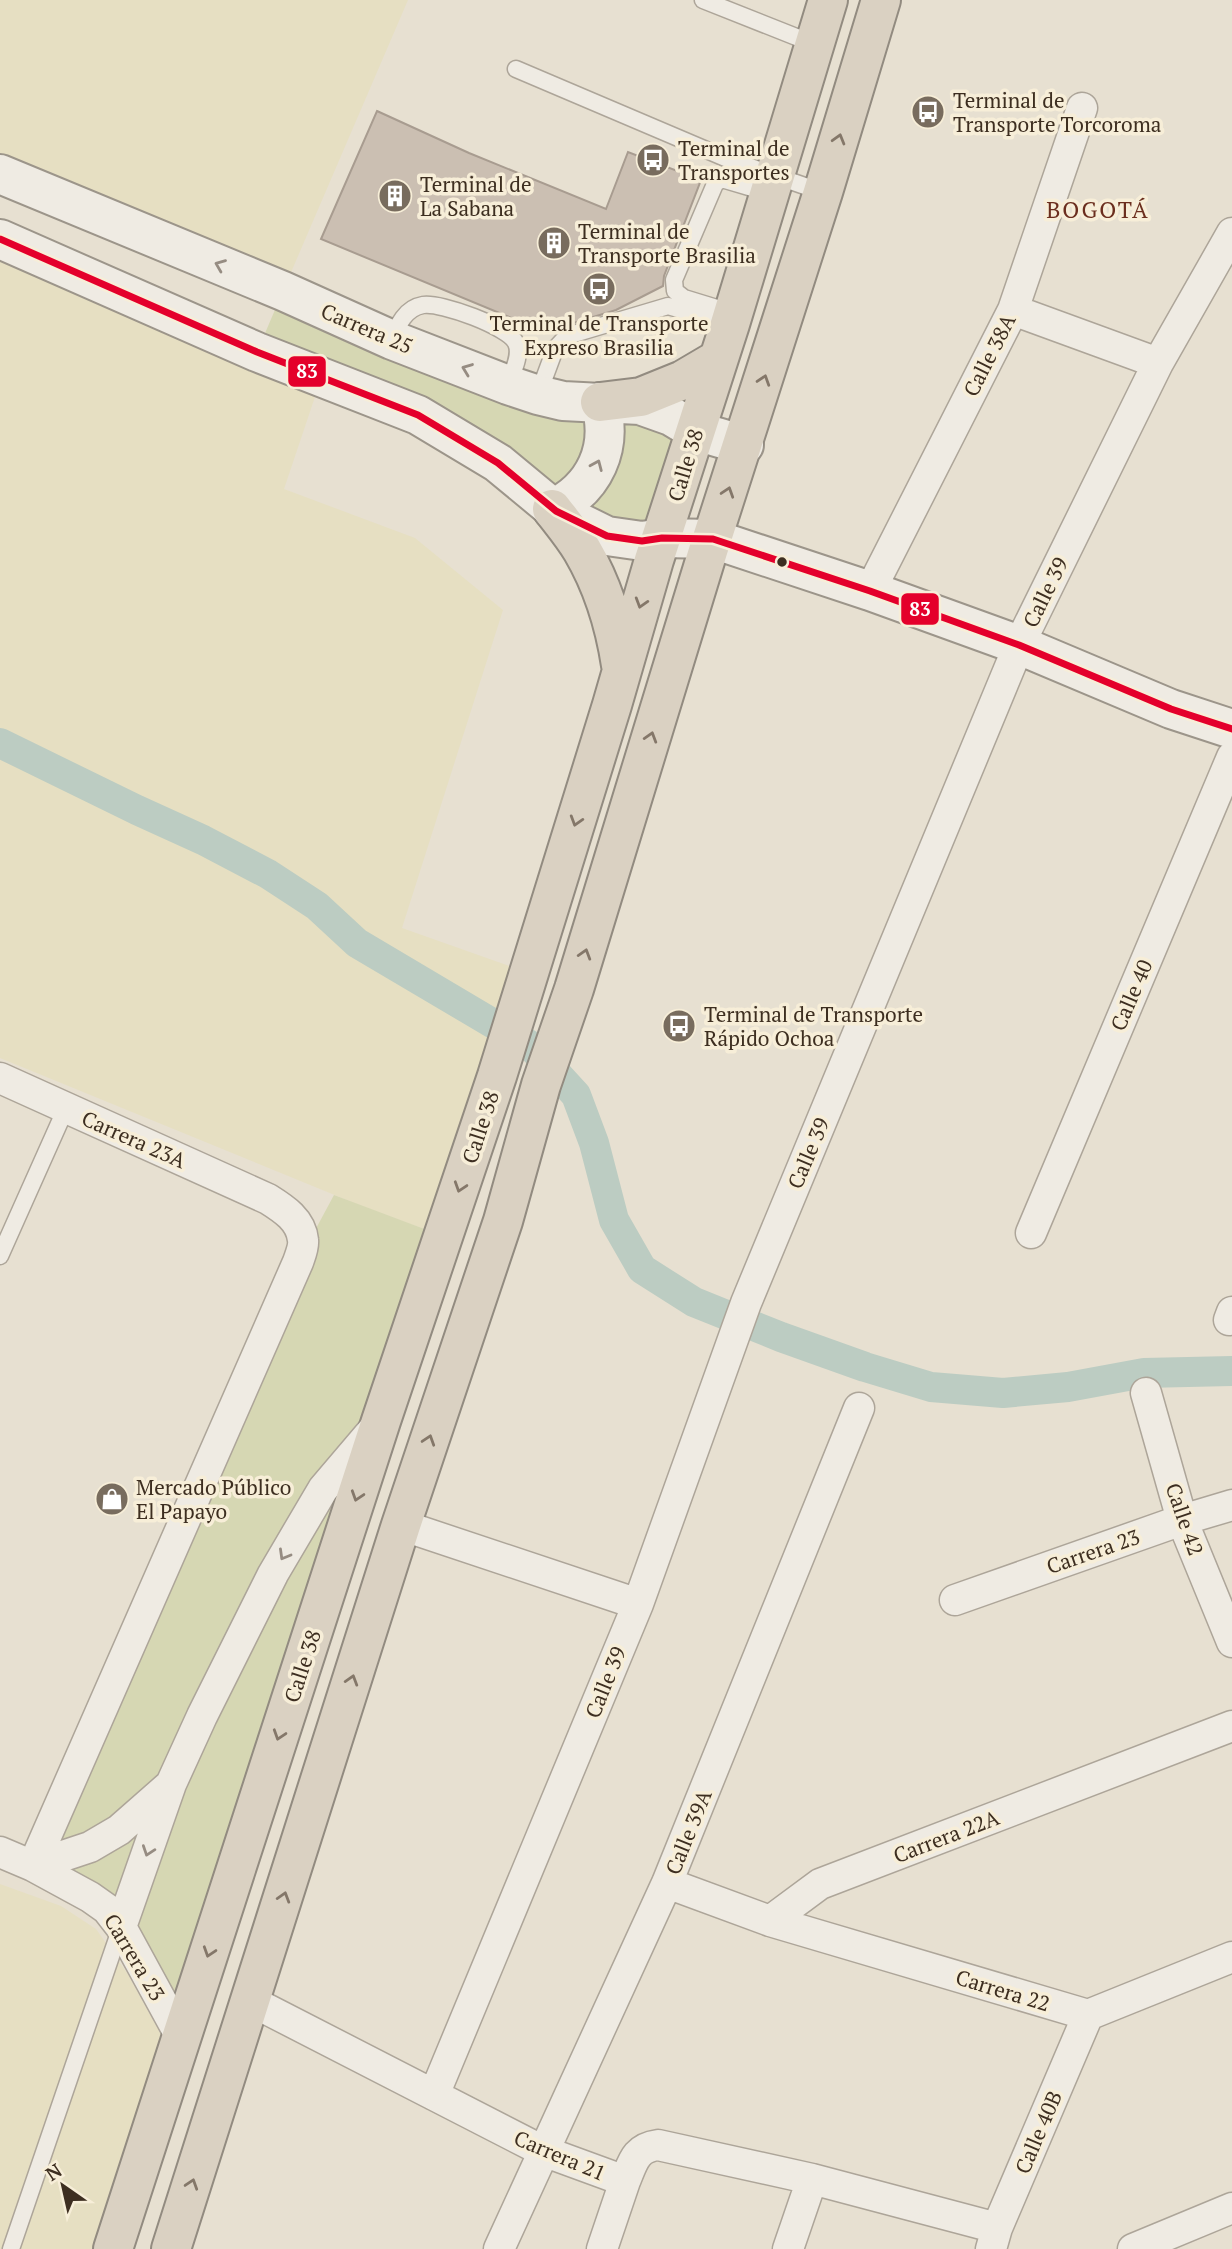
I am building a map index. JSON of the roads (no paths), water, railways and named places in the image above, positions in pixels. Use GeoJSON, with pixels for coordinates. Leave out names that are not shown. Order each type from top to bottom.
{"type":"FeatureCollection","features":[{"type":"Feature","properties":{"kind":"highway","name":"Calle 38"},"geometry":{"type":"LineString","coordinates":[[113,2249],[381,1421],[518,1010],[828,0]]}},
{"type":"Feature","properties":{"kind":"highway"},"geometry":{"type":"LineString","coordinates":[[171,2249],[401,1525],[503,1221],[541,1085],[744,445],[881,0]]}},
{"type":"Feature","properties":{"kind":"highway"},"geometry":{"type":"LineString","coordinates":[[600,402],[641,397],[682,380],[717,360]]}},
{"type":"Feature","properties":{"kind":"highway"},"geometry":{"type":"LineString","coordinates":[[552,509],[582,550],[596,579],[617,640],[621,668]]}},
{"type":"Feature","properties":{"kind":"main road","name":"Carrera 25"},"geometry":{"type":"LineString","coordinates":[[0,174],[283,291],[392,340],[523,390],[563,401],[640,405],[671,416],[696,431],[744,445]]}},
{"type":"Feature","properties":{"kind":"main road"},"geometry":{"type":"LineString","coordinates":[[0,239],[257,352],[418,415],[498,463],[552,509],[607,536],[642,541],[662,538],[713,539],[870,591],[1019,645],[1171,709],[1232,729]]}},
{"type":"Feature","properties":{"kind":"main road"},"geometry":{"type":"LineString","coordinates":[[552,509],[575,496],[585,486],[598,462],[605,435],[605,420],[600,402]]}},
{"type":"Feature","properties":{"kind":"street","name":"Calle 38A"},"geometry":{"type":"LineString","coordinates":[[870,591],[1013,310],[1082,108]]}},
{"type":"Feature","properties":{"kind":"street","name":"Calle 39"},"geometry":{"type":"LineString","coordinates":[[434,2095],[638,1604],[733,1335],[1019,645],[1157,363],[1232,233]]}},
{"type":"Feature","properties":{"kind":"street"},"geometry":{"type":"LineString","coordinates":[[1013,310],[1157,363]]}},
{"type":"Feature","properties":{"kind":"street","name":"Calle 40"},"geometry":{"type":"LineString","coordinates":[[1031,1233],[1232,757]]}},
{"type":"Feature","properties":{"kind":"street","name":"Carrera 23A"},"geometry":{"type":"LineString","coordinates":[[0,1079],[268,1199],[286,1210],[298,1225],[303,1242],[298,1262],[33,1866]]}},
{"type":"Feature","properties":{"kind":"street","name":"Calle 42"},"geometry":{"type":"LineString","coordinates":[[1146,1393],[1182,1520],[1232,1642]]}},
{"type":"Feature","properties":{"kind":"street","name":"Calle 39A"},"geometry":{"type":"LineString","coordinates":[[499,2249],[667,1882],[859,1408]]}},
{"type":"Feature","properties":{"kind":"street"},"geometry":{"type":"LineString","coordinates":[[121,1927],[171,1784],[273,1574],[323,1489],[381,1421]]}},
{"type":"Feature","properties":{"kind":"street","name":"Carrera 23"},"geometry":{"type":"LineString","coordinates":[[955,1600],[1232,1505]]}},
{"type":"Feature","properties":{"kind":"street"},"geometry":{"type":"LineString","coordinates":[[401,1525],[638,1604]]}},
{"type":"Feature","properties":{"kind":"street","name":"Carrera 22A"},"geometry":{"type":"LineString","coordinates":[[770,1921],[820,1884],[1232,1726]]}},
{"type":"Feature","properties":{"kind":"street"},"geometry":{"type":"LineString","coordinates":[[33,1866],[90,1847],[119,1830],[171,1784]]}},
{"type":"Feature","properties":{"kind":"street","name":"Carrera 23"},"geometry":{"type":"LineString","coordinates":[[0,1852],[33,1866],[107,1909],[121,1927],[181,2037]]}},
{"type":"Feature","properties":{"kind":"street"},"geometry":{"type":"LineString","coordinates":[[667,1882],[770,1921]]}},
{"type":"Feature","properties":{"kind":"street","name":"Carrera 22"},"geometry":{"type":"LineString","coordinates":[[770,1921],[1088,2015]]}},
{"type":"Feature","properties":{"kind":"street"},"geometry":{"type":"LineString","coordinates":[[1088,2015],[1232,1957]]}},
{"type":"Feature","properties":{"kind":"street","name":"Carrera 21"},"geometry":{"type":"LineString","coordinates":[[251,2001],[544,2151],[625,2181],[636,2156],[645,2147],[658,2146],[812,2179],[994,2239]]}},
{"type":"Feature","properties":{"kind":"street","name":"Calle 40B"},"geometry":{"type":"LineString","coordinates":[[994,2239],[1088,2015]]}},
{"type":"Feature","properties":{"kind":"street"},"geometry":{"type":"LineString","coordinates":[[788,2249],[812,2179]]}},
{"type":"Feature","properties":{"kind":"street"},"geometry":{"type":"LineString","coordinates":[[602,2249],[625,2181]]}},
{"type":"Feature","properties":{"kind":"street"},"geometry":{"type":"LineString","coordinates":[[1133,2249],[1181,2240],[1232,2207]]}},
{"type":"Feature","properties":{"kind":"lane"},"geometry":{"type":"LineString","coordinates":[[703,0],[814,44]]}},
{"type":"Feature","properties":{"kind":"lane"},"geometry":{"type":"LineString","coordinates":[[516,69],[717,155],[772,185]]}},
{"type":"Feature","properties":{"kind":"lane"},"geometry":{"type":"LineString","coordinates":[[732,318],[684,298],[675,291],[674,280],[715,184],[725,180],[823,192]]}},
{"type":"Feature","properties":{"kind":"lane"},"geometry":{"type":"LineString","coordinates":[[392,340],[406,313],[422,305],[438,305],[450,309],[512,336],[518,345],[523,390]]}},
{"type":"Feature","properties":{"kind":"lane"},"geometry":{"type":"LineString","coordinates":[[523,390],[567,336],[668,306],[732,318]]}},
{"type":"Feature","properties":{"kind":"lane"},"geometry":{"type":"LineString","coordinates":[[0,1256],[66,1108]]}},
{"type":"Feature","properties":{"kind":"lane"},"geometry":{"type":"LineString","coordinates":[[11,2249],[121,1927]]}},
{"type":"Feature","properties":{"kind":"waterway"},"geometry":{"type":"LineString","coordinates":[[0,743],[268,874],[317,906],[357,943],[531,1046],[576,1095],[594,1143],[614,1220],[642,1269],[694,1302],[781,1337],[931,1387],[1003,1393],[1068,1387],[1144,1373],[1232,1371]]}},
{"type":"Feature","properties":{"kind":"place","name":"Terminal de Transporte Torcoroma"},"geometry":{"type":"Point","coordinates":[928,112]}},
{"type":"Feature","properties":{"kind":"place","name":"Terminal de Transportes"},"geometry":{"type":"Point","coordinates":[653,160]}},
{"type":"Feature","properties":{"kind":"place","name":"Terminal de La Sabana"},"geometry":{"type":"Point","coordinates":[395,196]}},
{"type":"Feature","properties":{"kind":"place","name":"Terminal de Transporte Brasilia"},"geometry":{"type":"Point","coordinates":[554,243]}},
{"type":"Feature","properties":{"kind":"place","name":"Terminal de Transporte Expreso Brasilia"},"geometry":{"type":"Point","coordinates":[599,289]}},
{"type":"Feature","properties":{"kind":"place","name":"Terminal de Transporte Rápido Ochoa"},"geometry":{"type":"Point","coordinates":[679,1026]}},
{"type":"Feature","properties":{"kind":"place","name":"Mercado Público El Papayo"},"geometry":{"type":"Point","coordinates":[112,1499]}},
{"type":"Feature","properties":{"kind":"district","name":"BOGOTÁ"},"geometry":{"type":"Point","coordinates":[1098,209]}}]}
